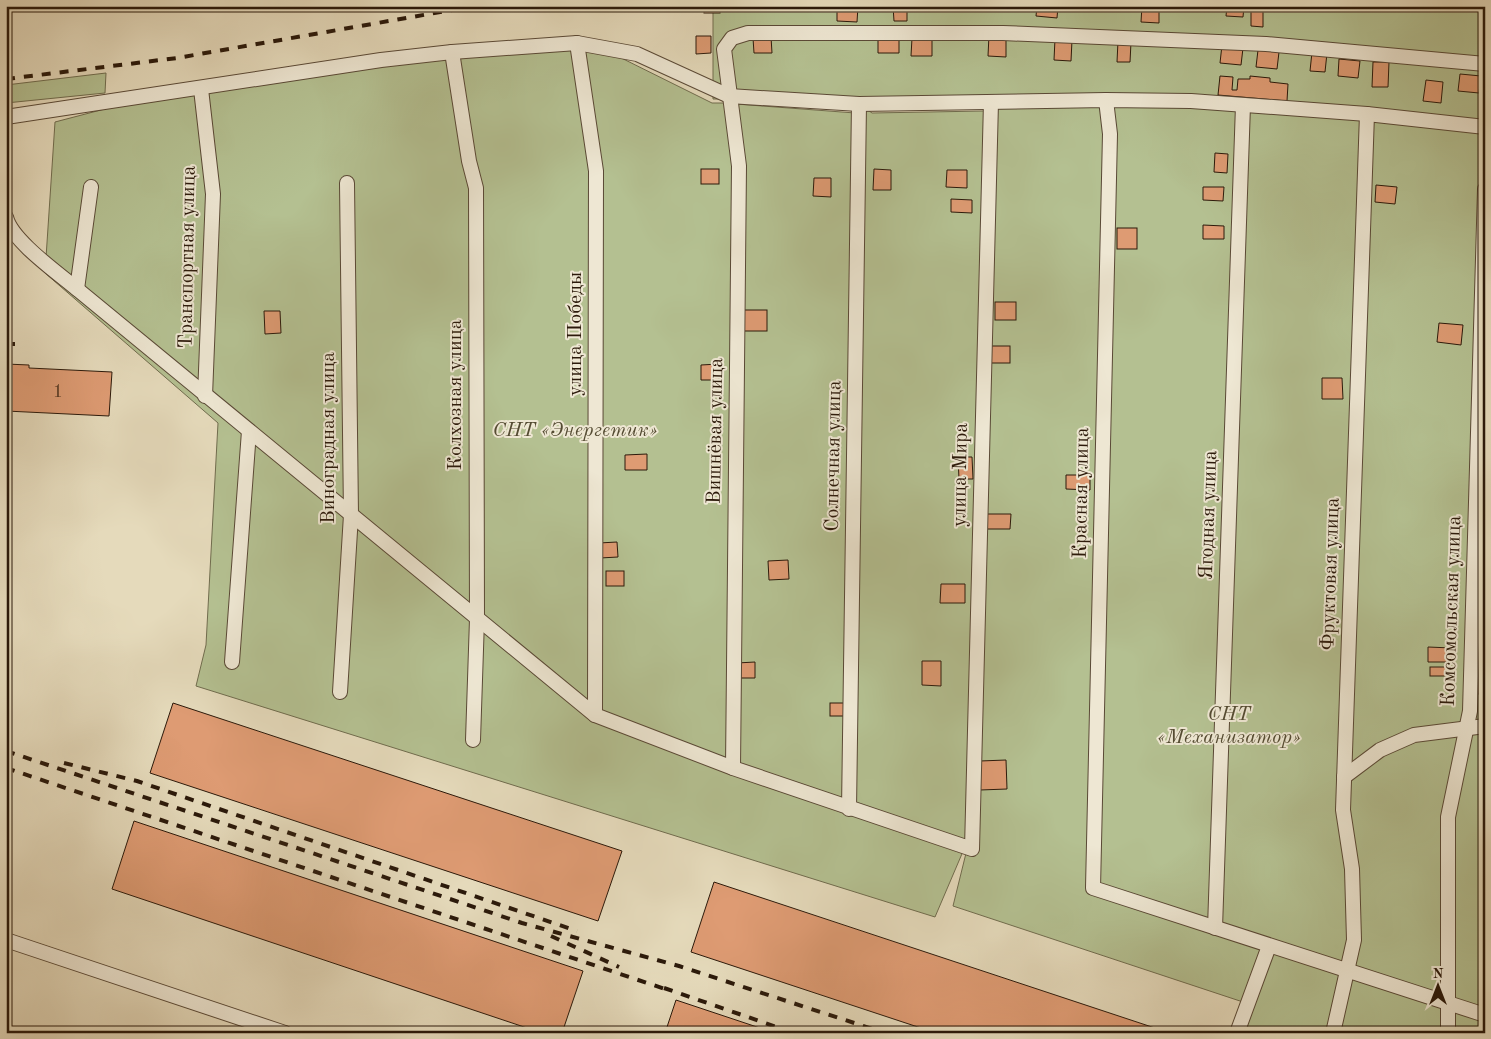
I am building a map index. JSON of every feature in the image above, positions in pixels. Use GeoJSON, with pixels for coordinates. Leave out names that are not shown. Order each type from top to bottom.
{"type":"FeatureCollection","features":[{"type":"Feature","properties":{"kind":"street"},"geometry":{"type":"LineString","coordinates":[[729,96],[724,50],[732,38],[748,33],[1032,34],[1266,44],[1485,64]]}},
{"type":"Feature","properties":{"kind":"street"},"geometry":{"type":"LineString","coordinates":[[6,117],[201,89],[381,60],[452,52],[578,43],[637,54],[729,96],[859,104],[1106,100],[1243,104],[1367,114],[1485,127]]}},
{"type":"Feature","properties":{"kind":"street","name":"улица Победы"},"geometry":{"type":"LineString","coordinates":[[578,43],[596,171],[595,715]]}},
{"type":"Feature","properties":{"kind":"street","name":"Колхозная улица"},"geometry":{"type":"LineString","coordinates":[[452,52],[469,161],[476,188],[477,619],[473,740]]}},
{"type":"Feature","properties":{"kind":"street","name":"Транспортная улица"},"geometry":{"type":"LineString","coordinates":[[201,89],[213,194],[205,396]]}},
{"type":"Feature","properties":{"kind":"street","name":"Вишнёвая улица"},"geometry":{"type":"LineString","coordinates":[[729,96],[739,166],[733,768]]}},
{"type":"Feature","properties":{"kind":"street","name":"Красная улица"},"geometry":{"type":"LineString","coordinates":[[1106,100],[1110,134],[1093,888],[1215,928]]}},
{"type":"Feature","properties":{"kind":"street","name":"улица Мира"},"geometry":{"type":"LineString","coordinates":[[849,809],[972,849],[991,102]]}},
{"type":"Feature","properties":{"kind":"street","name":"Солнечная улица"},"geometry":{"type":"LineString","coordinates":[[849,809],[859,104]]}},
{"type":"Feature","properties":{"kind":"street","name":"Ягодная улица"},"geometry":{"type":"LineString","coordinates":[[1215,928],[1243,104]]}},
{"type":"Feature","properties":{"kind":"street","name":"Фруктовая улица"},"geometry":{"type":"LineString","coordinates":[[1333,1033],[1354,940],[1352,869],[1343,810],[1367,114]]}},
{"type":"Feature","properties":{"kind":"street","name":"Виноградная улица"},"geometry":{"type":"LineString","coordinates":[[340,692],[351,515],[347,183]]}},
{"type":"Feature","properties":{"kind":"street"},"geometry":{"type":"LineString","coordinates":[[77,289],[91,187]]}},
{"type":"Feature","properties":{"kind":"street","name":"Комсомольская улица"},"geometry":{"type":"LineString","coordinates":[[1448,1033],[1448,816],[1470,711],[1485,189]]}},
{"type":"Feature","properties":{"kind":"street"},"geometry":{"type":"LineString","coordinates":[[6,216],[8,224],[21,240],[77,289],[595,715],[733,768],[849,809]]}},
{"type":"Feature","properties":{"kind":"street"},"geometry":{"type":"LineString","coordinates":[[232,662],[249,431]]}},
{"type":"Feature","properties":{"kind":"street"},"geometry":{"type":"LineString","coordinates":[[1344,776],[1380,750],[1414,736],[1485,726]]}},
{"type":"Feature","properties":{"kind":"street"},"geometry":{"type":"LineString","coordinates":[[1215,928],[1485,1015]]}},
{"type":"Feature","properties":{"kind":"street"},"geometry":{"type":"LineString","coordinates":[[6,940],[285,1033]]}},
{"type":"Feature","properties":{"kind":"street"},"geometry":{"type":"LineString","coordinates":[[1237,1033],[1269,946]]}},
{"type":"Feature","properties":{"kind":"green space"},"geometry":{"type":"Polygon","coordinates":[[[713,6],[1485,6],[1485,1033],[1234,1033],[1246,1003],[953,906],[969,841],[986,107],[861,105],[872,113],[984,111],[967,842],[935,917],[196,686],[206,645],[218,423],[45,273],[55,122],[200,84],[581,38],[712,103],[725,103],[724,99],[713,99],[713,6]],[[736,100],[736,104],[855,113],[857,109],[736,100]]]}},
{"type":"Feature","properties":{"kind":"green space"},"geometry":{"type":"Polygon","coordinates":[[[106,73],[105,93],[6,103],[6,85],[106,73]]]}},
{"type":"Feature","properties":{"kind":"building"},"geometry":{"type":"Polygon","coordinates":[[[704,6],[720,6],[720,13],[704,13],[704,6]]]}},
{"type":"Feature","properties":{"kind":"building"},"geometry":{"type":"Polygon","coordinates":[[[837,6],[858,6],[857,22],[837,21],[837,6]]]}},
{"type":"Feature","properties":{"kind":"building"},"geometry":{"type":"Polygon","coordinates":[[[893,6],[907,6],[907,21],[894,21],[893,6]]]}},
{"type":"Feature","properties":{"kind":"building"},"geometry":{"type":"Polygon","coordinates":[[[1037,6],[1058,6],[1057,18],[1036,16],[1037,6]]]}},
{"type":"Feature","properties":{"kind":"building"},"geometry":{"type":"Polygon","coordinates":[[[1142,6],[1159,6],[1159,23],[1141,22],[1142,6]]]}},
{"type":"Feature","properties":{"kind":"building"},"geometry":{"type":"Polygon","coordinates":[[[1227,6],[1244,6],[1243,17],[1226,16],[1227,6]]]}},
{"type":"Feature","properties":{"kind":"building"},"geometry":{"type":"Polygon","coordinates":[[[1251,11],[1263,11],[1263,27],[1251,26],[1251,11]]]}},
{"type":"Feature","properties":{"kind":"building"},"geometry":{"type":"Polygon","coordinates":[[[878,35],[899,36],[899,53],[878,53],[878,35]]]}},
{"type":"Feature","properties":{"kind":"building"},"geometry":{"type":"Polygon","coordinates":[[[989,35],[1006,36],[1006,57],[988,56],[989,35]]]}},
{"type":"Feature","properties":{"kind":"building"},"geometry":{"type":"Polygon","coordinates":[[[1481,35],[1485,35],[1485,52],[1480,52],[1481,35]]]}},
{"type":"Feature","properties":{"kind":"building"},"geometry":{"type":"Polygon","coordinates":[[[696,36],[711,36],[711,53],[696,54],[696,36]]]}},
{"type":"Feature","properties":{"kind":"building"},"geometry":{"type":"Polygon","coordinates":[[[771,37],[772,53],[754,53],[753,38],[771,37]]]}},
{"type":"Feature","properties":{"kind":"building"},"geometry":{"type":"Polygon","coordinates":[[[912,38],[932,39],[932,56],[911,56],[912,38]]]}},
{"type":"Feature","properties":{"kind":"building"},"geometry":{"type":"Polygon","coordinates":[[[1055,39],[1072,40],[1071,61],[1054,60],[1055,39]]]}},
{"type":"Feature","properties":{"kind":"building"},"geometry":{"type":"Polygon","coordinates":[[[1118,41],[1131,42],[1130,62],[1117,62],[1118,41]]]}},
{"type":"Feature","properties":{"kind":"building"},"geometry":{"type":"Polygon","coordinates":[[[1222,45],[1243,48],[1241,65],[1220,63],[1222,45]]]}},
{"type":"Feature","properties":{"kind":"building"},"geometry":{"type":"Polygon","coordinates":[[[1258,50],[1279,52],[1277,69],[1256,67],[1258,50]]]}},
{"type":"Feature","properties":{"kind":"building"},"geometry":{"type":"Polygon","coordinates":[[[1312,52],[1327,53],[1325,72],[1310,71],[1312,52]]]}},
{"type":"Feature","properties":{"kind":"building"},"geometry":{"type":"Polygon","coordinates":[[[1339,59],[1360,61],[1358,78],[1338,76],[1339,59]]]}},
{"type":"Feature","properties":{"kind":"building"},"geometry":{"type":"Polygon","coordinates":[[[1373,62],[1389,62],[1388,87],[1372,87],[1373,62]]]}},
{"type":"Feature","properties":{"kind":"building"},"geometry":{"type":"Polygon","coordinates":[[[1460,74],[1481,76],[1479,93],[1458,91],[1460,74]]]}},
{"type":"Feature","properties":{"kind":"building"},"geometry":{"type":"Polygon","coordinates":[[[1220,76],[1233,77],[1232,90],[1237,90],[1238,79],[1250,79],[1250,76],[1270,78],[1270,82],[1288,84],[1287,101],[1218,95],[1220,76]]]}},
{"type":"Feature","properties":{"kind":"building"},"geometry":{"type":"Polygon","coordinates":[[[1426,80],[1443,82],[1441,103],[1423,101],[1426,80]]]}},
{"type":"Feature","properties":{"kind":"building"},"geometry":{"type":"Polygon","coordinates":[[[1215,153],[1228,154],[1227,173],[1214,172],[1215,153]]]}},
{"type":"Feature","properties":{"kind":"building"},"geometry":{"type":"Polygon","coordinates":[[[701,169],[719,169],[719,184],[701,184],[701,169]]]}},
{"type":"Feature","properties":{"kind":"building"},"geometry":{"type":"Polygon","coordinates":[[[874,169],[891,170],[891,190],[873,190],[874,169]]]}},
{"type":"Feature","properties":{"kind":"building"},"geometry":{"type":"Polygon","coordinates":[[[947,170],[967,170],[967,188],[946,187],[947,170]]]}},
{"type":"Feature","properties":{"kind":"building"},"geometry":{"type":"Polygon","coordinates":[[[814,178],[831,178],[831,197],[813,196],[814,178]]]}},
{"type":"Feature","properties":{"kind":"building"},"geometry":{"type":"Polygon","coordinates":[[[1376,185],[1397,187],[1395,204],[1375,202],[1376,185]]]}},
{"type":"Feature","properties":{"kind":"building"},"geometry":{"type":"Polygon","coordinates":[[[1203,187],[1224,187],[1223,201],[1203,200],[1203,187]]]}},
{"type":"Feature","properties":{"kind":"building"},"geometry":{"type":"Polygon","coordinates":[[[951,199],[972,200],[972,213],[951,212],[951,199]]]}},
{"type":"Feature","properties":{"kind":"building"},"geometry":{"type":"Polygon","coordinates":[[[1203,225],[1224,226],[1224,239],[1203,239],[1203,225]]]}},
{"type":"Feature","properties":{"kind":"building"},"geometry":{"type":"Polygon","coordinates":[[[1117,228],[1137,228],[1137,249],[1117,249],[1117,228]]]}},
{"type":"Feature","properties":{"kind":"building"},"geometry":{"type":"Polygon","coordinates":[[[995,302],[1016,302],[1016,320],[995,320],[995,302]]]}},
{"type":"Feature","properties":{"kind":"building"},"geometry":{"type":"Polygon","coordinates":[[[741,310],[767,310],[767,331],[741,331],[741,310]]]}},
{"type":"Feature","properties":{"kind":"building"},"geometry":{"type":"Polygon","coordinates":[[[264,311],[280,311],[281,333],[265,334],[264,311]]]}},
{"type":"Feature","properties":{"kind":"building"},"geometry":{"type":"Polygon","coordinates":[[[1439,323],[1463,325],[1461,345],[1437,342],[1439,323]]]}},
{"type":"Feature","properties":{"kind":"building"},"geometry":{"type":"Polygon","coordinates":[[[989,346],[1010,346],[1010,363],[989,363],[989,346]]]}},
{"type":"Feature","properties":{"kind":"building"},"geometry":{"type":"Polygon","coordinates":[[[6,364],[29,365],[29,368],[112,372],[109,416],[6,411],[6,364]]]}},
{"type":"Feature","properties":{"kind":"building"},"geometry":{"type":"Polygon","coordinates":[[[719,364],[719,380],[701,380],[701,365],[719,364]]]}},
{"type":"Feature","properties":{"kind":"building"},"geometry":{"type":"Polygon","coordinates":[[[1322,378],[1342,378],[1343,399],[1322,399],[1322,378]]]}},
{"type":"Feature","properties":{"kind":"building"},"geometry":{"type":"Polygon","coordinates":[[[647,454],[647,470],[625,470],[625,455],[647,454]]]}},
{"type":"Feature","properties":{"kind":"building"},"geometry":{"type":"Polygon","coordinates":[[[958,457],[972,457],[973,479],[959,479],[958,457]]]}},
{"type":"Feature","properties":{"kind":"building"},"geometry":{"type":"Polygon","coordinates":[[[1066,475],[1090,475],[1090,490],[1066,489],[1066,475]]]}},
{"type":"Feature","properties":{"kind":"building"},"geometry":{"type":"Polygon","coordinates":[[[986,514],[1011,514],[1010,529],[986,529],[986,514]]]}},
{"type":"Feature","properties":{"kind":"building"},"geometry":{"type":"Polygon","coordinates":[[[617,542],[618,557],[600,558],[599,543],[617,542]]]}},
{"type":"Feature","properties":{"kind":"building"},"geometry":{"type":"Polygon","coordinates":[[[788,560],[789,579],[769,580],[768,561],[788,560]]]}},
{"type":"Feature","properties":{"kind":"building"},"geometry":{"type":"Polygon","coordinates":[[[606,571],[624,571],[624,586],[606,586],[606,571]]]}},
{"type":"Feature","properties":{"kind":"building"},"geometry":{"type":"Polygon","coordinates":[[[941,584],[965,584],[965,603],[940,603],[941,584]]]}},
{"type":"Feature","properties":{"kind":"building"},"geometry":{"type":"Polygon","coordinates":[[[1428,647],[1452,648],[1452,662],[1428,662],[1428,647]]]}},
{"type":"Feature","properties":{"kind":"building"},"geometry":{"type":"Polygon","coordinates":[[[922,661],[941,661],[941,686],[922,685],[922,661]]]}},
{"type":"Feature","properties":{"kind":"building"},"geometry":{"type":"Polygon","coordinates":[[[755,662],[755,678],[737,678],[737,663],[755,662]]]}},
{"type":"Feature","properties":{"kind":"building"},"geometry":{"type":"Polygon","coordinates":[[[1430,667],[1452,667],[1452,676],[1430,676],[1430,667]]]}},
{"type":"Feature","properties":{"kind":"building"},"geometry":{"type":"Polygon","coordinates":[[[1478,679],[1485,679],[1485,694],[1478,694],[1478,679]]]}},
{"type":"Feature","properties":{"kind":"building"},"geometry":{"type":"Polygon","coordinates":[[[173,703],[622,851],[598,921],[150,773],[173,703]]]}},
{"type":"Feature","properties":{"kind":"building"},"geometry":{"type":"Polygon","coordinates":[[[830,703],[846,703],[846,716],[830,716],[830,703]]]}},
{"type":"Feature","properties":{"kind":"building"},"geometry":{"type":"Polygon","coordinates":[[[1006,760],[1007,789],[980,790],[980,761],[1006,760]]]}},
{"type":"Feature","properties":{"kind":"building"},"geometry":{"type":"Polygon","coordinates":[[[134,821],[583,971],[562,1033],[542,1033],[112,889],[134,821]]]}},
{"type":"Feature","properties":{"kind":"building"},"geometry":{"type":"Polygon","coordinates":[[[714,882],[1164,1031],[1163,1033],[936,1033],[691,952],[714,882]]]}},
{"type":"Feature","properties":{"kind":"building"},"geometry":{"type":"Polygon","coordinates":[[[676,1000],[775,1033],[665,1033],[676,1000]]]}},
{"type":"Feature","properties":{"kind":"railway"},"geometry":{"type":"LineString","coordinates":[[6,79],[177,58],[475,6]]}},
{"type":"Feature","properties":{"kind":"railway"},"geometry":{"type":"LineString","coordinates":[[6,344],[20,344]]}},
{"type":"Feature","properties":{"kind":"railway"},"geometry":{"type":"LineString","coordinates":[[6,751],[522,923],[679,966],[885,1033]]}},
{"type":"Feature","properties":{"kind":"railway"},"geometry":{"type":"LineString","coordinates":[[64,763],[137,781],[577,931]]}},
{"type":"Feature","properties":{"kind":"railway"},"geometry":{"type":"LineString","coordinates":[[6,768],[671,991]]}},
{"type":"Feature","properties":{"kind":"railway"},"geometry":{"type":"LineString","coordinates":[[551,936],[619,967]]}},
{"type":"Feature","properties":{"kind":"railway"},"geometry":{"type":"LineString","coordinates":[[664,988],[794,1033]]}},
{"type":"Feature","properties":{"kind":"park label","name":"СНТ «Энергетик»"},"geometry":{"type":"Point","coordinates":[575,431]}},
{"type":"Feature","properties":{"kind":"park label","name":"СНТ «Механизатор»"},"geometry":{"type":"Point","coordinates":[1229,726]}}]}
